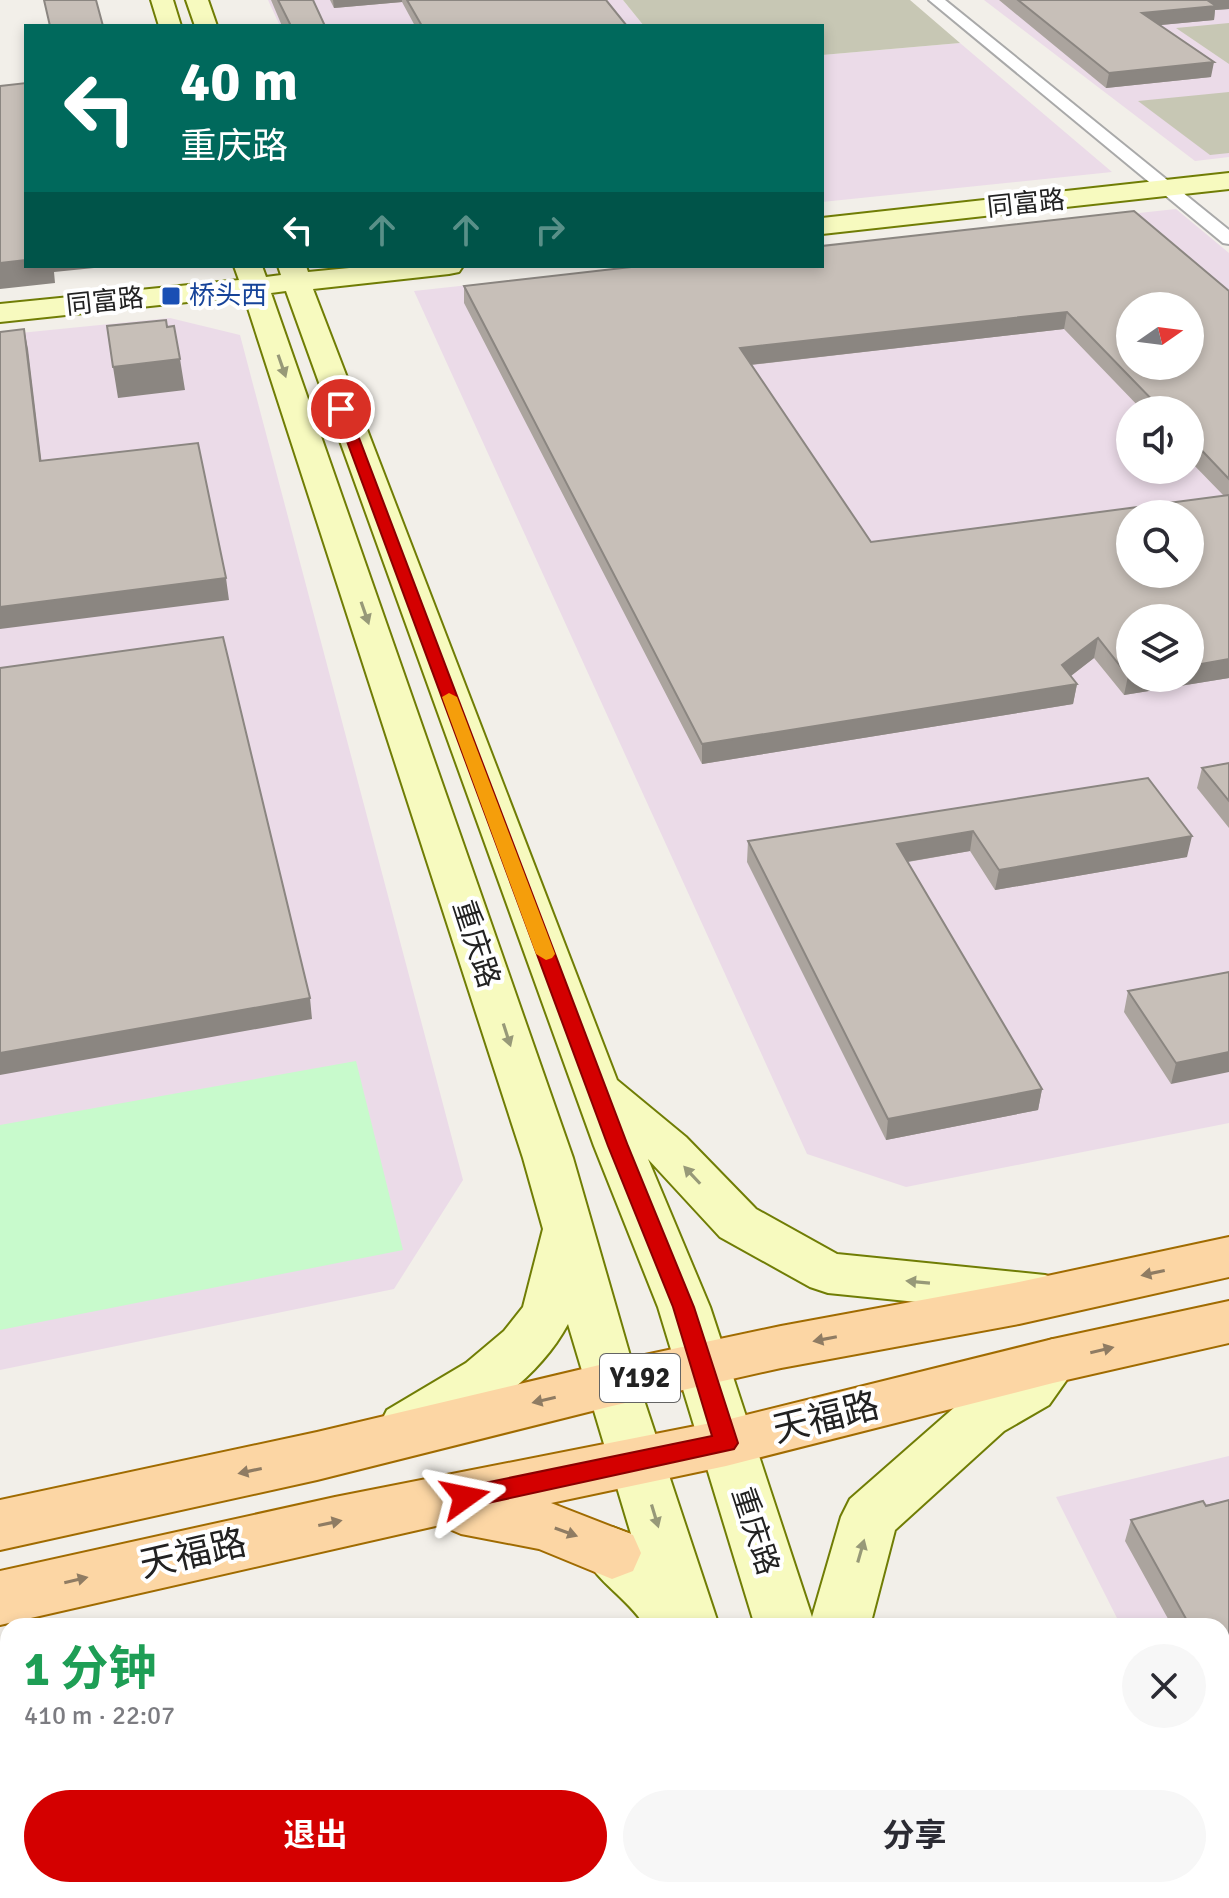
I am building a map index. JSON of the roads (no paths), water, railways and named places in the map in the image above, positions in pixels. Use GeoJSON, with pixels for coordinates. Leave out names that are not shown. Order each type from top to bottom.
{"type":"FeatureCollection","features":[{"type":"Feature","properties":{"kind":"main road"},"geometry":{"type":"LineString","coordinates":[[162,0],[169,24]]}},
{"type":"Feature","properties":{"kind":"main road"},"geometry":{"type":"LineString","coordinates":[[197,0],[205,24]]}},
{"type":"Feature","properties":{"kind":"main road","name":"同富路"},"geometry":{"type":"LineString","coordinates":[[824,226],[1229,173]]}},
{"type":"Feature","properties":{"kind":"main road","name":"同富路"},"geometry":{"type":"LineString","coordinates":[[824,217],[1163,184],[1229,181]]}},
{"type":"Feature","properties":{"kind":"main road"},"geometry":{"type":"LineString","coordinates":[[175,291],[208,268]]}},
{"type":"Feature","properties":{"kind":"main road","name":"同富路"},"geometry":{"type":"LineString","coordinates":[[0,311],[175,291],[251,277],[404,268]]}},
{"type":"Feature","properties":{"kind":"main road"},"geometry":{"type":"LineString","coordinates":[[309,323],[339,292],[381,269]]}},
{"type":"Feature","properties":{"kind":"main road","name":"重庆路"},"geometry":{"type":"LineString","coordinates":[[296,274],[309,323],[597,1089],[684,1307],[782,1618]]}},
{"type":"Feature","properties":{"kind":"main road","name":"重庆路"},"geometry":{"type":"LineString","coordinates":[[251,277],[548,1158],[565,1228],[687,1618]]}},
{"type":"Feature","properties":{"kind":"main road"},"geometry":{"type":"LineString","coordinates":[[175,291],[269,325]]}},
{"type":"Feature","properties":{"kind":"main road"},"geometry":{"type":"LineString","coordinates":[[597,1089],[669,1150],[738,1223],[828,1273],[1051,1296]]}},
{"type":"Feature","properties":{"kind":"main road","name":"Y192"},"geometry":{"type":"LineString","coordinates":[[380,1438],[466,1394],[522,1347],[546,1317],[563,1263],[565,1228]]}},
{"type":"Feature","properties":{"kind":"main road","name":"Y192"},"geometry":{"type":"LineString","coordinates":[[0,1525],[317,1456],[380,1438],[781,1347],[1051,1296],[1229,1257]]}},
{"type":"Feature","properties":{"kind":"main road","name":"天福路"},"geometry":{"type":"LineString","coordinates":[[0,1598],[335,1522],[407,1510],[726,1443],[1053,1361],[1229,1322]]}},
{"type":"Feature","properties":{"kind":"main road"},"geometry":{"type":"LineString","coordinates":[[842,1618],[870,1517],[984,1415],[1030,1389],[1053,1361]]}},
{"type":"Feature","properties":{"kind":"main road"},"geometry":{"type":"LineString","coordinates":[[407,1510],[464,1509],[526,1519],[571,1533],[612,1553],[655,1589],[673,1618]]}},
{"type":"Feature","properties":{"kind":"street"},"geometry":{"type":"LineString","coordinates":[[936,0],[1229,239]]}},
{"type":"Feature","properties":{"kind":"place","name":"桥头西"},"geometry":{"type":"Point","coordinates":[171,296]}}]}
